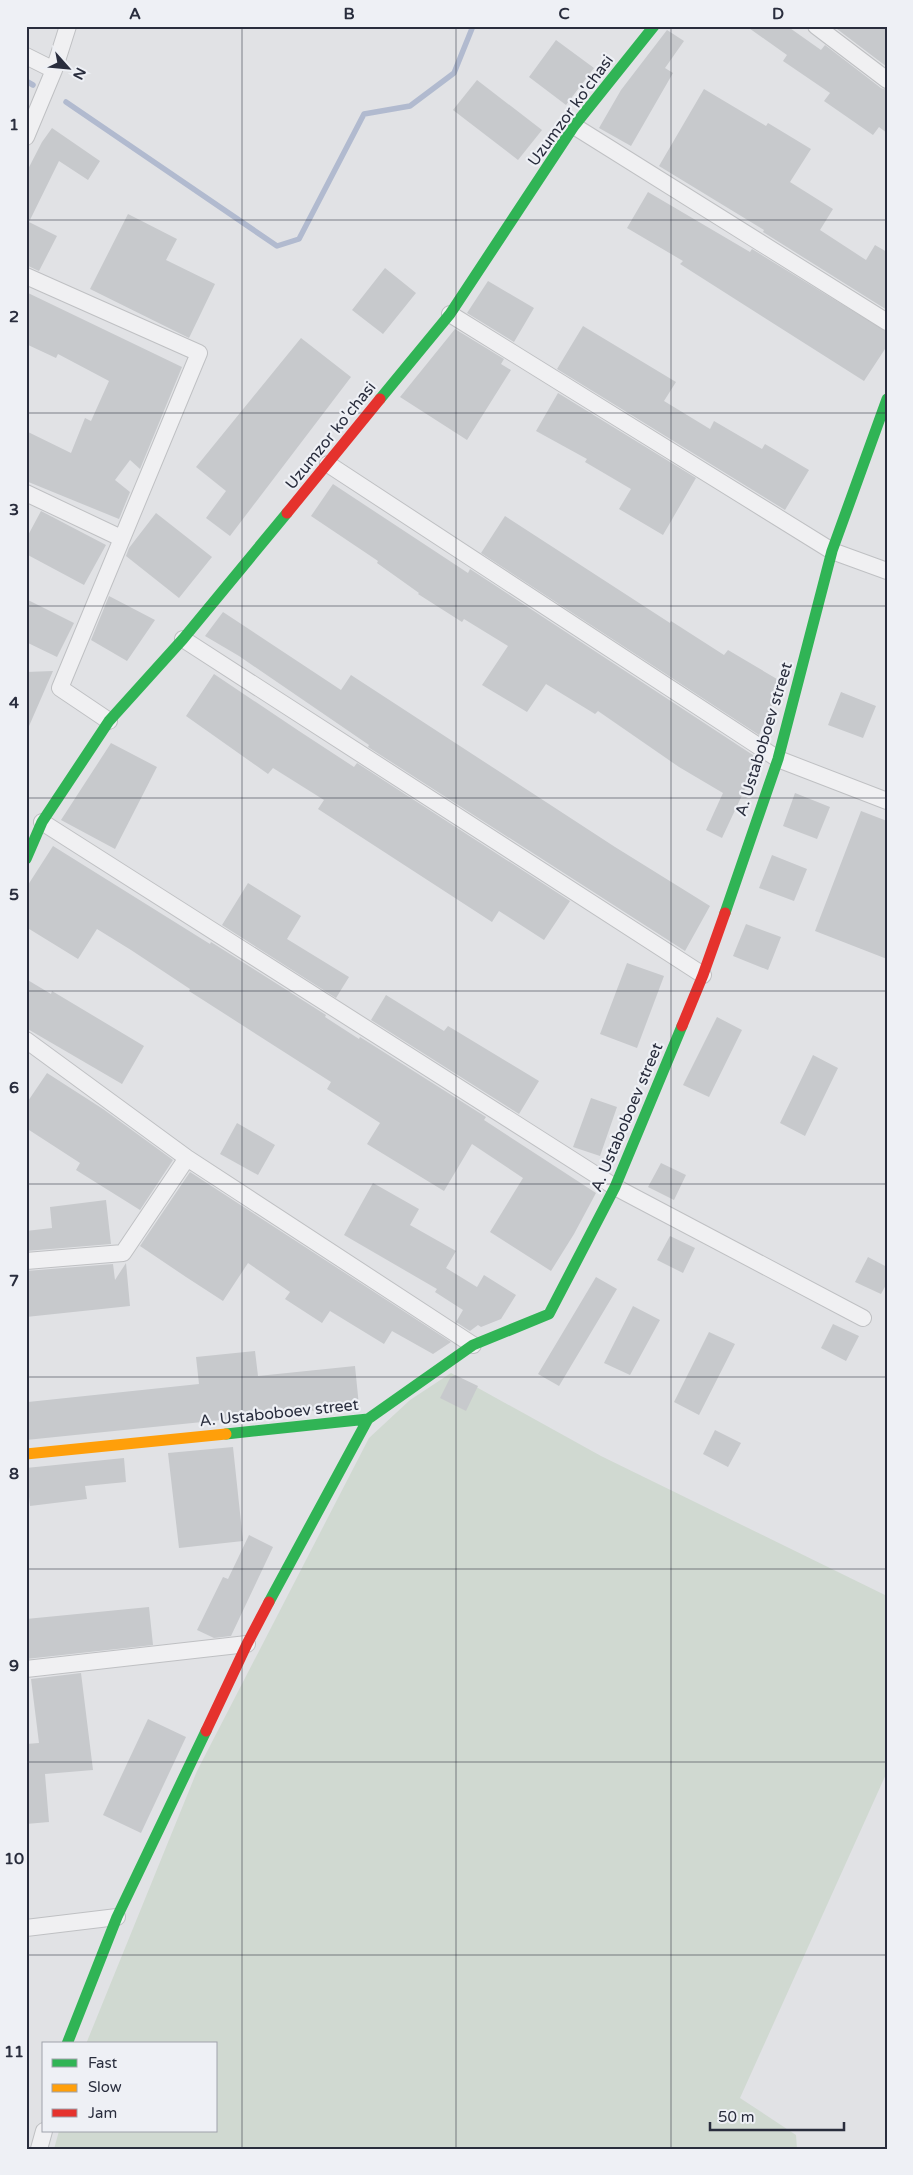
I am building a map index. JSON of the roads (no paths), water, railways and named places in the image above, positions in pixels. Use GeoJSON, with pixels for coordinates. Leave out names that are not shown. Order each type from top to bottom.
{"type":"FeatureCollection","features":[{"type":"Feature","properties":{"kind":"street"},"geometry":{"type":"LineString","coordinates":[[26,137],[54,70],[68,26]]}},
{"type":"Feature","properties":{"kind":"street","name":"Uzumzor ko'chasi"},"geometry":{"type":"LineString","coordinates":[[26,859],[42,822],[109,722],[183,639],[450,314],[574,126],[654,26]]}},
{"type":"Feature","properties":{"kind":"street"},"geometry":{"type":"LineString","coordinates":[[816,26],[887,80]]}},
{"type":"Feature","properties":{"kind":"street"},"geometry":{"type":"LineString","coordinates":[[26,56],[54,70]]}},
{"type":"Feature","properties":{"kind":"street"},"geometry":{"type":"LineString","coordinates":[[574,126],[887,322]]}},
{"type":"Feature","properties":{"kind":"street"},"geometry":{"type":"LineString","coordinates":[[26,276],[199,352],[60,688],[109,722]]}},
{"type":"Feature","properties":{"kind":"street"},"geometry":{"type":"LineString","coordinates":[[450,314],[832,551],[887,571]]}},
{"type":"Feature","properties":{"kind":"street","name":"A. Ustaboboev street"},"geometry":{"type":"LineString","coordinates":[[26,1454],[368,1420],[473,1345],[549,1314],[615,1187],[703,975],[778,759],[832,551],[887,399]]}},
{"type":"Feature","properties":{"kind":"street"},"geometry":{"type":"LineString","coordinates":[[328,464],[778,759],[887,801]]}},
{"type":"Feature","properties":{"kind":"street"},"geometry":{"type":"LineString","coordinates":[[26,493],[121,538]]}},
{"type":"Feature","properties":{"kind":"street"},"geometry":{"type":"LineString","coordinates":[[183,639],[703,975]]}},
{"type":"Feature","properties":{"kind":"street"},"geometry":{"type":"LineString","coordinates":[[42,822],[615,1187],[863,1318]]}},
{"type":"Feature","properties":{"kind":"street"},"geometry":{"type":"LineString","coordinates":[[26,1040],[188,1158],[473,1345]]}},
{"type":"Feature","properties":{"kind":"street"},"geometry":{"type":"LineString","coordinates":[[26,1261],[123,1253],[188,1158]]}},
{"type":"Feature","properties":{"kind":"street"},"geometry":{"type":"LineString","coordinates":[[68,2042],[117,1917],[247,1644],[368,1420]]}},
{"type":"Feature","properties":{"kind":"street"},"geometry":{"type":"LineString","coordinates":[[26,1669],[247,1644]]}},
{"type":"Feature","properties":{"kind":"street"},"geometry":{"type":"LineString","coordinates":[[26,1928],[117,1917]]}},
{"type":"Feature","properties":{"kind":"street"},"geometry":{"type":"LineString","coordinates":[[39,2149],[44,2132]]}},
{"type":"Feature","properties":{"kind":"waterway"},"geometry":{"type":"LineString","coordinates":[[66,102],[277,246],[299,239],[364,114],[410,106],[454,73],[473,26]]}},
{"type":"Feature","properties":{"kind":"waterway"},"geometry":{"type":"LineString","coordinates":[[26,81],[33,85]]}}]}
